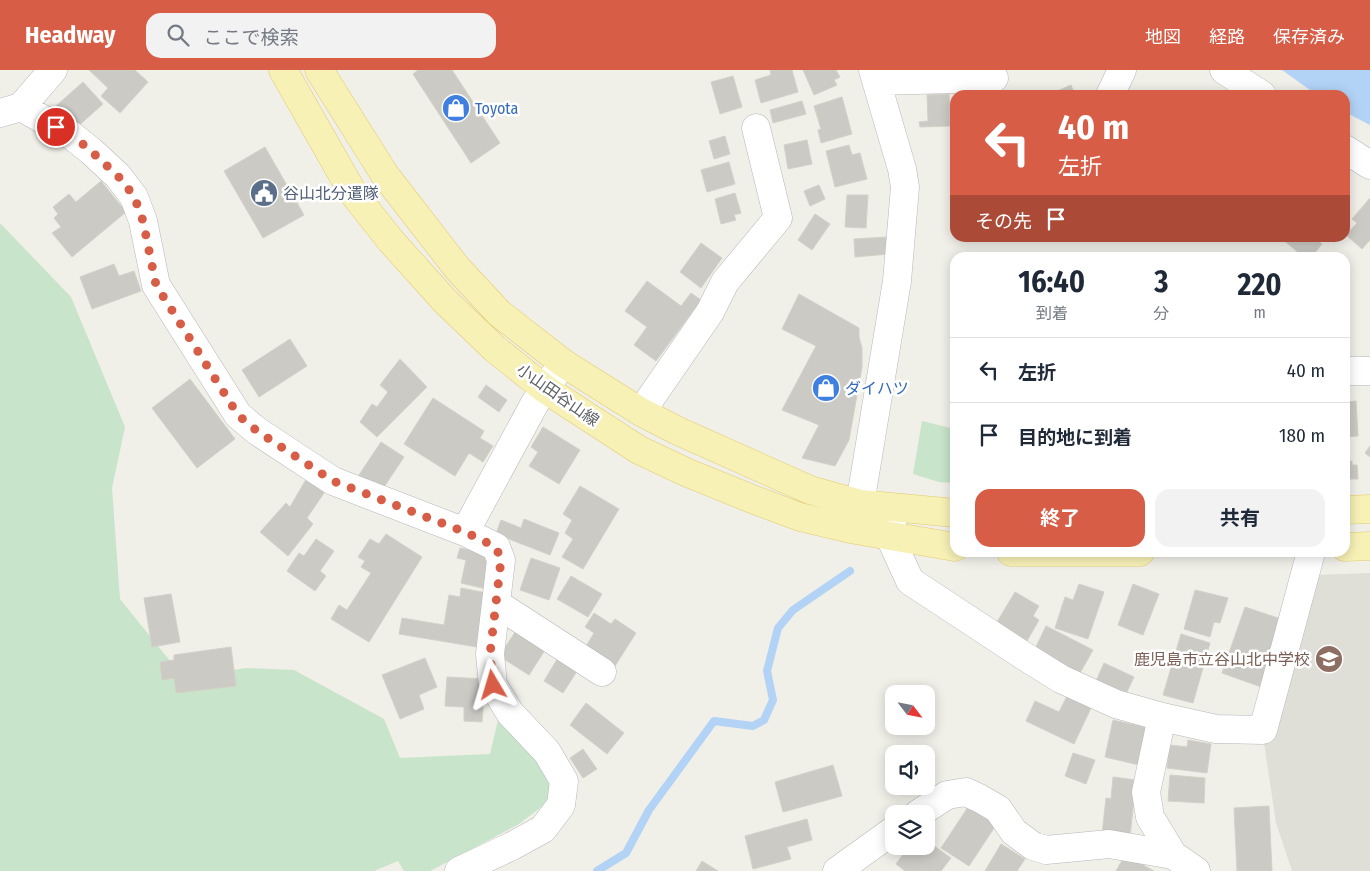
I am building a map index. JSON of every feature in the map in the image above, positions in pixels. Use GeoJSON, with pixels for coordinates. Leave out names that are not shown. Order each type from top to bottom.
{"type":"FeatureCollection","features":[{"type":"Feature","properties":{"kind":"main road","name":"小山田谷山線"},"geometry":{"type":"LineString","coordinates":[[283,70],[353,193],[391,241],[446,301],[495,349],[544,389],[639,450],[688,473],[800,517],[850,529],[950,546]]}},
{"type":"Feature","properties":{"kind":"main road","name":"小山田谷山線"},"geometry":{"type":"LineString","coordinates":[[319,70],[384,175],[458,268],[499,313],[563,363],[641,412],[678,431],[810,490],[860,504],[950,513]]}},
{"type":"Feature","properties":{"kind":"main road"},"geometry":{"type":"LineString","coordinates":[[1350,510],[1370,509]]}},
{"type":"Feature","properties":{"kind":"main road"},"geometry":{"type":"LineString","coordinates":[[1350,546],[1370,546]]}},
{"type":"Feature","properties":{"kind":"street"},"geometry":{"type":"LineString","coordinates":[[53,70],[10,110],[72,135],[118,176],[134,196],[143,221],[156,285],[238,415],[257,431],[333,481],[465,532],[496,547],[501,560],[490,654],[493,685],[510,713],[547,752],[564,781],[561,805],[543,828],[512,846],[459,871]]}},
{"type":"Feature","properties":{"kind":"street"},"geometry":{"type":"LineString","coordinates":[[1112,90],[1122,70]]}},
{"type":"Feature","properties":{"kind":"street"},"geometry":{"type":"LineString","coordinates":[[1224,70],[1254,90]]}},
{"type":"Feature","properties":{"kind":"street"},"geometry":{"type":"LineString","coordinates":[[860,504],[897,281],[905,187],[902,169],[875,75],[994,78]]}},
{"type":"Feature","properties":{"kind":"street"},"geometry":{"type":"LineString","coordinates":[[641,412],[710,312],[725,282],[778,218],[756,128]]}},
{"type":"Feature","properties":{"kind":"street"},"geometry":{"type":"LineString","coordinates":[[1350,152],[1370,165]]}},
{"type":"Feature","properties":{"kind":"street"},"geometry":{"type":"LineString","coordinates":[[465,532],[535,403],[563,363]]}},
{"type":"Feature","properties":{"kind":"street"},"geometry":{"type":"LineString","coordinates":[[894,508],[889,535],[910,581],[1061,679],[1116,704],[1216,729],[1263,730],[1310,557]]}},
{"type":"Feature","properties":{"kind":"street"},"geometry":{"type":"LineString","coordinates":[[497,604],[602,672]]}},
{"type":"Feature","properties":{"kind":"street"},"geometry":{"type":"LineString","coordinates":[[1162,717],[1146,792],[1150,817],[1173,855],[1196,871]]}},
{"type":"Feature","properties":{"kind":"street"},"geometry":{"type":"LineString","coordinates":[[932,805],[947,795],[966,792],[998,810],[1014,832],[1033,846],[1046,850],[1109,844],[1173,855]]}},
{"type":"Feature","properties":{"kind":"street"},"geometry":{"type":"LineString","coordinates":[[836,871],[885,836]]}},
{"type":"Feature","properties":{"kind":"shaded area","name":"鹿児島市立谷山北中学校"},"geometry":{"type":"Polygon","coordinates":[[[1370,573],[1370,871],[1292,871],[1276,823],[1264,743],[1313,575],[1370,573]]]}},
{"type":"Feature","properties":{"kind":"green space"},"geometry":{"type":"Polygon","coordinates":[[[0,223],[71,297],[125,427],[112,488],[120,599],[183,677],[247,668],[294,670],[384,719],[400,758],[490,754],[504,695],[575,781],[519,824],[430,871],[404,871],[398,861],[374,871],[0,871],[0,223]]]}},
{"type":"Feature","properties":{"kind":"green space"},"geometry":{"type":"Polygon","coordinates":[[[922,421],[950,428],[950,483],[939,482],[913,474],[922,421]]]}},
{"type":"Feature","properties":{"kind":"water"},"geometry":{"type":"Polygon","coordinates":[[[1282,70],[1370,70],[1370,125],[1350,115],[1350,90],[1310,90],[1282,70]]]}},
{"type":"Feature","properties":{"kind":"building"},"geometry":{"type":"Polygon","coordinates":[[[89,70],[135,70],[148,82],[120,113],[101,96],[108,88],[89,70]]]}},
{"type":"Feature","properties":{"kind":"building","name":"Toyota"},"geometry":{"type":"Polygon","coordinates":[[[418,70],[452,70],[500,143],[471,163],[413,74],[418,70]]]}},
{"type":"Feature","properties":{"kind":"building"},"geometry":{"type":"Polygon","coordinates":[[[770,70],[792,70],[798,92],[761,103],[755,80],[771,75],[770,70]]]}},
{"type":"Feature","properties":{"kind":"building"},"geometry":{"type":"Polygon","coordinates":[[[803,70],[836,70],[840,77],[834,80],[837,85],[814,95],[803,70]]]}},
{"type":"Feature","properties":{"kind":"building"},"geometry":{"type":"Polygon","coordinates":[[[733,76],[742,107],[720,114],[711,82],[733,76]]]}},
{"type":"Feature","properties":{"kind":"building"},"geometry":{"type":"Polygon","coordinates":[[[83,82],[103,104],[76,128],[56,106],[83,82]]]}},
{"type":"Feature","properties":{"kind":"building"},"geometry":{"type":"Polygon","coordinates":[[[1071,85],[1073,90],[1060,90],[1071,85]]]}},
{"type":"Feature","properties":{"kind":"building"},"geometry":{"type":"Polygon","coordinates":[[[949,94],[950,126],[920,127],[919,122],[928,121],[927,95],[949,94]]]}},
{"type":"Feature","properties":{"kind":"building"},"geometry":{"type":"Polygon","coordinates":[[[842,97],[852,134],[821,143],[818,130],[821,129],[814,106],[842,97]]]}},
{"type":"Feature","properties":{"kind":"building"},"geometry":{"type":"Polygon","coordinates":[[[802,101],[806,114],[773,123],[770,110],[802,101]]]}},
{"type":"Feature","properties":{"kind":"building"},"geometry":{"type":"Polygon","coordinates":[[[725,136],[730,154],[714,159],[709,141],[725,136]]]}},
{"type":"Feature","properties":{"kind":"building"},"geometry":{"type":"Polygon","coordinates":[[[807,140],[812,164],[788,169],[784,145],[807,140]]]}},
{"type":"Feature","properties":{"kind":"building"},"geometry":{"type":"Polygon","coordinates":[[[849,145],[852,155],[860,153],[867,179],[835,187],[826,151],[849,145]]]}},
{"type":"Feature","properties":{"kind":"building","name":"谷山北分遣隊"},"geometry":{"type":"Polygon","coordinates":[[[265,147],[304,215],[263,238],[224,171],[265,147]]]}},
{"type":"Feature","properties":{"kind":"building"},"geometry":{"type":"Polygon","coordinates":[[[729,162],[735,184],[707,192],[701,170],[729,162]]]}},
{"type":"Feature","properties":{"kind":"building"},"geometry":{"type":"Polygon","coordinates":[[[101,181],[126,212],[72,257],[52,233],[61,227],[54,218],[58,214],[53,207],[69,194],[76,202],[101,181]]]}},
{"type":"Feature","properties":{"kind":"building"},"geometry":{"type":"Polygon","coordinates":[[[819,185],[825,199],[810,206],[804,191],[819,185]]]}},
{"type":"Feature","properties":{"kind":"building"},"geometry":{"type":"Polygon","coordinates":[[[735,193],[741,213],[734,215],[736,220],[721,224],[715,199],[735,193]]]}},
{"type":"Feature","properties":{"kind":"building"},"geometry":{"type":"Polygon","coordinates":[[[847,195],[868,195],[866,228],[845,227],[847,195]]]}},
{"type":"Feature","properties":{"kind":"building"},"geometry":{"type":"Polygon","coordinates":[[[1370,198],[1370,240],[1362,249],[1350,238],[1350,231],[1357,223],[1352,219],[1370,198]]]}},
{"type":"Feature","properties":{"kind":"building"},"geometry":{"type":"Polygon","coordinates":[[[815,214],[830,224],[812,250],[798,240],[815,214]]]}},
{"type":"Feature","properties":{"kind":"building"},"geometry":{"type":"Polygon","coordinates":[[[887,237],[889,254],[855,257],[854,239],[887,237]]]}},
{"type":"Feature","properties":{"kind":"building"},"geometry":{"type":"Polygon","coordinates":[[[1286,242],[1319,242],[1322,244],[1316,252],[1298,252],[1286,242]]]}},
{"type":"Feature","properties":{"kind":"building"},"geometry":{"type":"Polygon","coordinates":[[[701,243],[722,258],[701,288],[680,272],[701,243]]]}},
{"type":"Feature","properties":{"kind":"building"},"geometry":{"type":"Polygon","coordinates":[[[114,264],[119,276],[134,271],[141,291],[92,309],[80,277],[114,264]]]}},
{"type":"Feature","properties":{"kind":"building"},"geometry":{"type":"Polygon","coordinates":[[[647,281],[681,306],[691,293],[701,300],[656,361],[634,345],[647,327],[625,311],[647,281]]]}},
{"type":"Feature","properties":{"kind":"building","name":"ダイハツ"},"geometry":{"type":"Polygon","coordinates":[[[799,294],[859,328],[862,367],[849,440],[835,466],[802,458],[819,425],[782,410],[816,346],[782,329],[799,294]]]}},
{"type":"Feature","properties":{"kind":"building"},"geometry":{"type":"Polygon","coordinates":[[[290,339],[307,366],[259,397],[242,370],[290,339]]]}},
{"type":"Feature","properties":{"kind":"building"},"geometry":{"type":"Polygon","coordinates":[[[400,359],[427,387],[377,437],[360,422],[372,404],[377,407],[388,392],[380,385],[400,359]]]}},
{"type":"Feature","properties":{"kind":"building"},"geometry":{"type":"Polygon","coordinates":[[[190,379],[235,439],[197,468],[152,408],[190,379]]]}},
{"type":"Feature","properties":{"kind":"building"},"geometry":{"type":"Polygon","coordinates":[[[486,385],[507,400],[499,412],[478,397],[486,385]]]}},
{"type":"Feature","properties":{"kind":"building"},"geometry":{"type":"Polygon","coordinates":[[[433,398],[484,431],[480,438],[493,446],[483,462],[469,453],[455,476],[404,444],[433,398]]]}},
{"type":"Feature","properties":{"kind":"building"},"geometry":{"type":"Polygon","coordinates":[[[1356,401],[1358,436],[1350,437],[1350,402],[1356,401]]]}},
{"type":"Feature","properties":{"kind":"building"},"geometry":{"type":"Polygon","coordinates":[[[543,427],[580,450],[559,484],[529,466],[538,452],[531,447],[543,427]]]}},
{"type":"Feature","properties":{"kind":"building"},"geometry":{"type":"Polygon","coordinates":[[[381,442],[404,457],[382,490],[359,475],[381,442]]]}},
{"type":"Feature","properties":{"kind":"building"},"geometry":{"type":"Polygon","coordinates":[[[1370,446],[1370,457],[1365,453],[1370,446]]]}},
{"type":"Feature","properties":{"kind":"building"},"geometry":{"type":"Polygon","coordinates":[[[1350,461],[1352,461],[1352,465],[1357,465],[1358,479],[1350,479],[1350,461]]]}},
{"type":"Feature","properties":{"kind":"building"},"geometry":{"type":"Polygon","coordinates":[[[308,476],[326,490],[307,518],[313,524],[288,556],[260,532],[286,503],[290,507],[308,476]]]}},
{"type":"Feature","properties":{"kind":"building"},"geometry":{"type":"Polygon","coordinates":[[[580,486],[619,509],[583,569],[562,557],[573,539],[565,533],[572,520],[563,514],[580,486]]]}},
{"type":"Feature","properties":{"kind":"building"},"geometry":{"type":"Polygon","coordinates":[[[524,519],[559,533],[550,555],[496,534],[501,520],[521,528],[524,519]]]}},
{"type":"Feature","properties":{"kind":"building"},"geometry":{"type":"Polygon","coordinates":[[[386,534],[422,557],[369,642],[331,619],[339,605],[347,610],[371,573],[361,567],[365,561],[358,557],[370,539],[379,544],[386,534]]]}},
{"type":"Feature","properties":{"kind":"building"},"geometry":{"type":"Polygon","coordinates":[[[316,539],[334,551],[320,571],[326,576],[315,591],[287,571],[299,553],[304,556],[316,539]]]}},
{"type":"Feature","properties":{"kind":"building"},"geometry":{"type":"Polygon","coordinates":[[[460,548],[493,555],[486,589],[461,583],[466,560],[457,558],[460,548]]]}},
{"type":"Feature","properties":{"kind":"building"},"geometry":{"type":"Polygon","coordinates":[[[531,558],[560,568],[549,600],[520,590],[531,558]]]}},
{"type":"Feature","properties":{"kind":"building"},"geometry":{"type":"Polygon","coordinates":[[[571,576],[602,594],[588,617],[557,599],[571,576]]]}},
{"type":"Feature","properties":{"kind":"building"},"geometry":{"type":"Polygon","coordinates":[[[1079,584],[1104,592],[1088,639],[1055,628],[1065,597],[1073,600],[1079,584]]]}},
{"type":"Feature","properties":{"kind":"building"},"geometry":{"type":"Polygon","coordinates":[[[1133,584],[1159,594],[1143,635],[1118,625],[1133,584]]]}},
{"type":"Feature","properties":{"kind":"building"},"geometry":{"type":"Polygon","coordinates":[[[461,588],[487,593],[477,647],[399,634],[402,618],[444,625],[449,595],[460,597],[461,588]]]}},
{"type":"Feature","properties":{"kind":"building"},"geometry":{"type":"Polygon","coordinates":[[[1195,590],[1228,598],[1220,623],[1214,622],[1210,637],[1184,629],[1195,590]]]}},
{"type":"Feature","properties":{"kind":"building"},"geometry":{"type":"Polygon","coordinates":[[[1015,592],[1039,606],[1033,616],[1039,620],[1027,641],[997,622],[1015,592]]]}},
{"type":"Feature","properties":{"kind":"building"},"geometry":{"type":"Polygon","coordinates":[[[171,594],[180,642],[152,647],[144,598],[171,594]]]}},
{"type":"Feature","properties":{"kind":"building"},"geometry":{"type":"Polygon","coordinates":[[[1245,607],[1287,621],[1264,688],[1222,673],[1245,607]]]}},
{"type":"Feature","properties":{"kind":"building"},"geometry":{"type":"Polygon","coordinates":[[[594,613],[611,624],[615,619],[636,633],[615,666],[585,648],[594,633],[585,627],[594,613]]]}},
{"type":"Feature","properties":{"kind":"building"},"geometry":{"type":"Polygon","coordinates":[[[1046,626],[1093,650],[1079,675],[1034,651],[1046,626]]]}},
{"type":"Feature","properties":{"kind":"building"},"geometry":{"type":"Polygon","coordinates":[[[518,628],[547,647],[529,675],[499,656],[518,628]]]}},
{"type":"Feature","properties":{"kind":"building"},"geometry":{"type":"Polygon","coordinates":[[[1181,634],[1210,643],[1193,703],[1163,695],[1181,634]]]}},
{"type":"Feature","properties":{"kind":"building"},"geometry":{"type":"Polygon","coordinates":[[[231,647],[236,686],[176,693],[174,678],[162,680],[160,662],[174,660],[174,655],[231,647]]]}},
{"type":"Feature","properties":{"kind":"building"},"geometry":{"type":"Polygon","coordinates":[[[559,656],[579,668],[563,693],[544,681],[559,656]]]}},
{"type":"Feature","properties":{"kind":"building"},"geometry":{"type":"Polygon","coordinates":[[[425,658],[437,687],[419,695],[424,709],[400,719],[382,675],[425,658]]]}},
{"type":"Feature","properties":{"kind":"building"},"geometry":{"type":"Polygon","coordinates":[[[1104,663],[1134,677],[1126,694],[1096,681],[1104,663]]]}},
{"type":"Feature","properties":{"kind":"building"},"geometry":{"type":"Polygon","coordinates":[[[447,677],[485,679],[482,722],[464,721],[464,707],[445,706],[447,677]]]}},
{"type":"Feature","properties":{"kind":"building"},"geometry":{"type":"Polygon","coordinates":[[[1067,696],[1091,708],[1074,744],[1026,721],[1035,701],[1059,712],[1067,696]]]}},
{"type":"Feature","properties":{"kind":"building"},"geometry":{"type":"Polygon","coordinates":[[[586,703],[624,733],[607,754],[570,725],[586,703]]]}},
{"type":"Feature","properties":{"kind":"building"},"geometry":{"type":"Polygon","coordinates":[[[1113,720],[1148,728],[1139,765],[1105,757],[1113,720]]]}},
{"type":"Feature","properties":{"kind":"building"},"geometry":{"type":"Polygon","coordinates":[[[1188,740],[1211,744],[1207,773],[1167,768],[1170,745],[1187,747],[1188,740]]]}},
{"type":"Feature","properties":{"kind":"building"},"geometry":{"type":"Polygon","coordinates":[[[583,749],[597,769],[583,778],[570,758],[583,749]]]}},
{"type":"Feature","properties":{"kind":"building"},"geometry":{"type":"Polygon","coordinates":[[[1073,753],[1095,760],[1086,784],[1065,776],[1073,753]]]}},
{"type":"Feature","properties":{"kind":"building"},"geometry":{"type":"Polygon","coordinates":[[[833,765],[842,796],[783,812],[775,782],[833,765]]]}},
{"type":"Feature","properties":{"kind":"building"},"geometry":{"type":"Polygon","coordinates":[[[1170,775],[1205,778],[1204,803],[1168,801],[1170,775]]]}},
{"type":"Feature","properties":{"kind":"building"},"geometry":{"type":"Polygon","coordinates":[[[1113,777],[1136,780],[1130,837],[1102,834],[1106,798],[1111,799],[1113,777]]]}},
{"type":"Feature","properties":{"kind":"building"},"geometry":{"type":"Polygon","coordinates":[[[1269,806],[1272,871],[1237,871],[1234,808],[1269,806]]]}},
{"type":"Feature","properties":{"kind":"building"},"geometry":{"type":"Polygon","coordinates":[[[968,807],[996,825],[969,866],[941,848],[968,807]]]}},
{"type":"Feature","properties":{"kind":"building"},"geometry":{"type":"Polygon","coordinates":[[[807,819],[812,840],[787,847],[791,859],[753,869],[745,836],[807,819]]]}},
{"type":"Feature","properties":{"kind":"building"},"geometry":{"type":"Polygon","coordinates":[[[1001,844],[1025,859],[1017,871],[985,871],[1001,844]]]}},
{"type":"Feature","properties":{"kind":"building"},"geometry":{"type":"Polygon","coordinates":[[[935,846],[951,858],[941,871],[905,871],[896,864],[902,855],[935,855],[935,846]]]}},
{"type":"Feature","properties":{"kind":"building"},"geometry":{"type":"Polygon","coordinates":[[[1125,855],[1154,871],[1116,871],[1125,855]]]}},
{"type":"Feature","properties":{"kind":"building"},"geometry":{"type":"Polygon","coordinates":[[[702,861],[718,871],[696,871],[702,861]]]}},
{"type":"Feature","properties":{"kind":"waterway"},"geometry":{"type":"LineString","coordinates":[[597,871],[626,853],[649,810],[714,721],[753,726],[764,720],[773,700],[767,671],[778,628],[793,610],[850,571]]}},
{"type":"Feature","properties":{"kind":"place","name":"Toyota"},"geometry":{"type":"Point","coordinates":[456,108]}},
{"type":"Feature","properties":{"kind":"place","name":"谷山北分遣隊"},"geometry":{"type":"Point","coordinates":[264,193]}},
{"type":"Feature","properties":{"kind":"place","name":"ダイハツ"},"geometry":{"type":"Point","coordinates":[826,388]}},
{"type":"Feature","properties":{"kind":"place","name":"鹿児島市立谷山北中学校"},"geometry":{"type":"Point","coordinates":[1329,659]}},
{"type":"Feature","properties":{"kind":"route"},"geometry":{"type":"LineString","coordinates":[[56,127],[72,135],[91,151],[118,176],[134,196],[143,221],[156,285],[238,415],[257,431],[333,481],[465,532],[496,547],[501,560],[498,600],[490,654],[493,685]]}}]}
